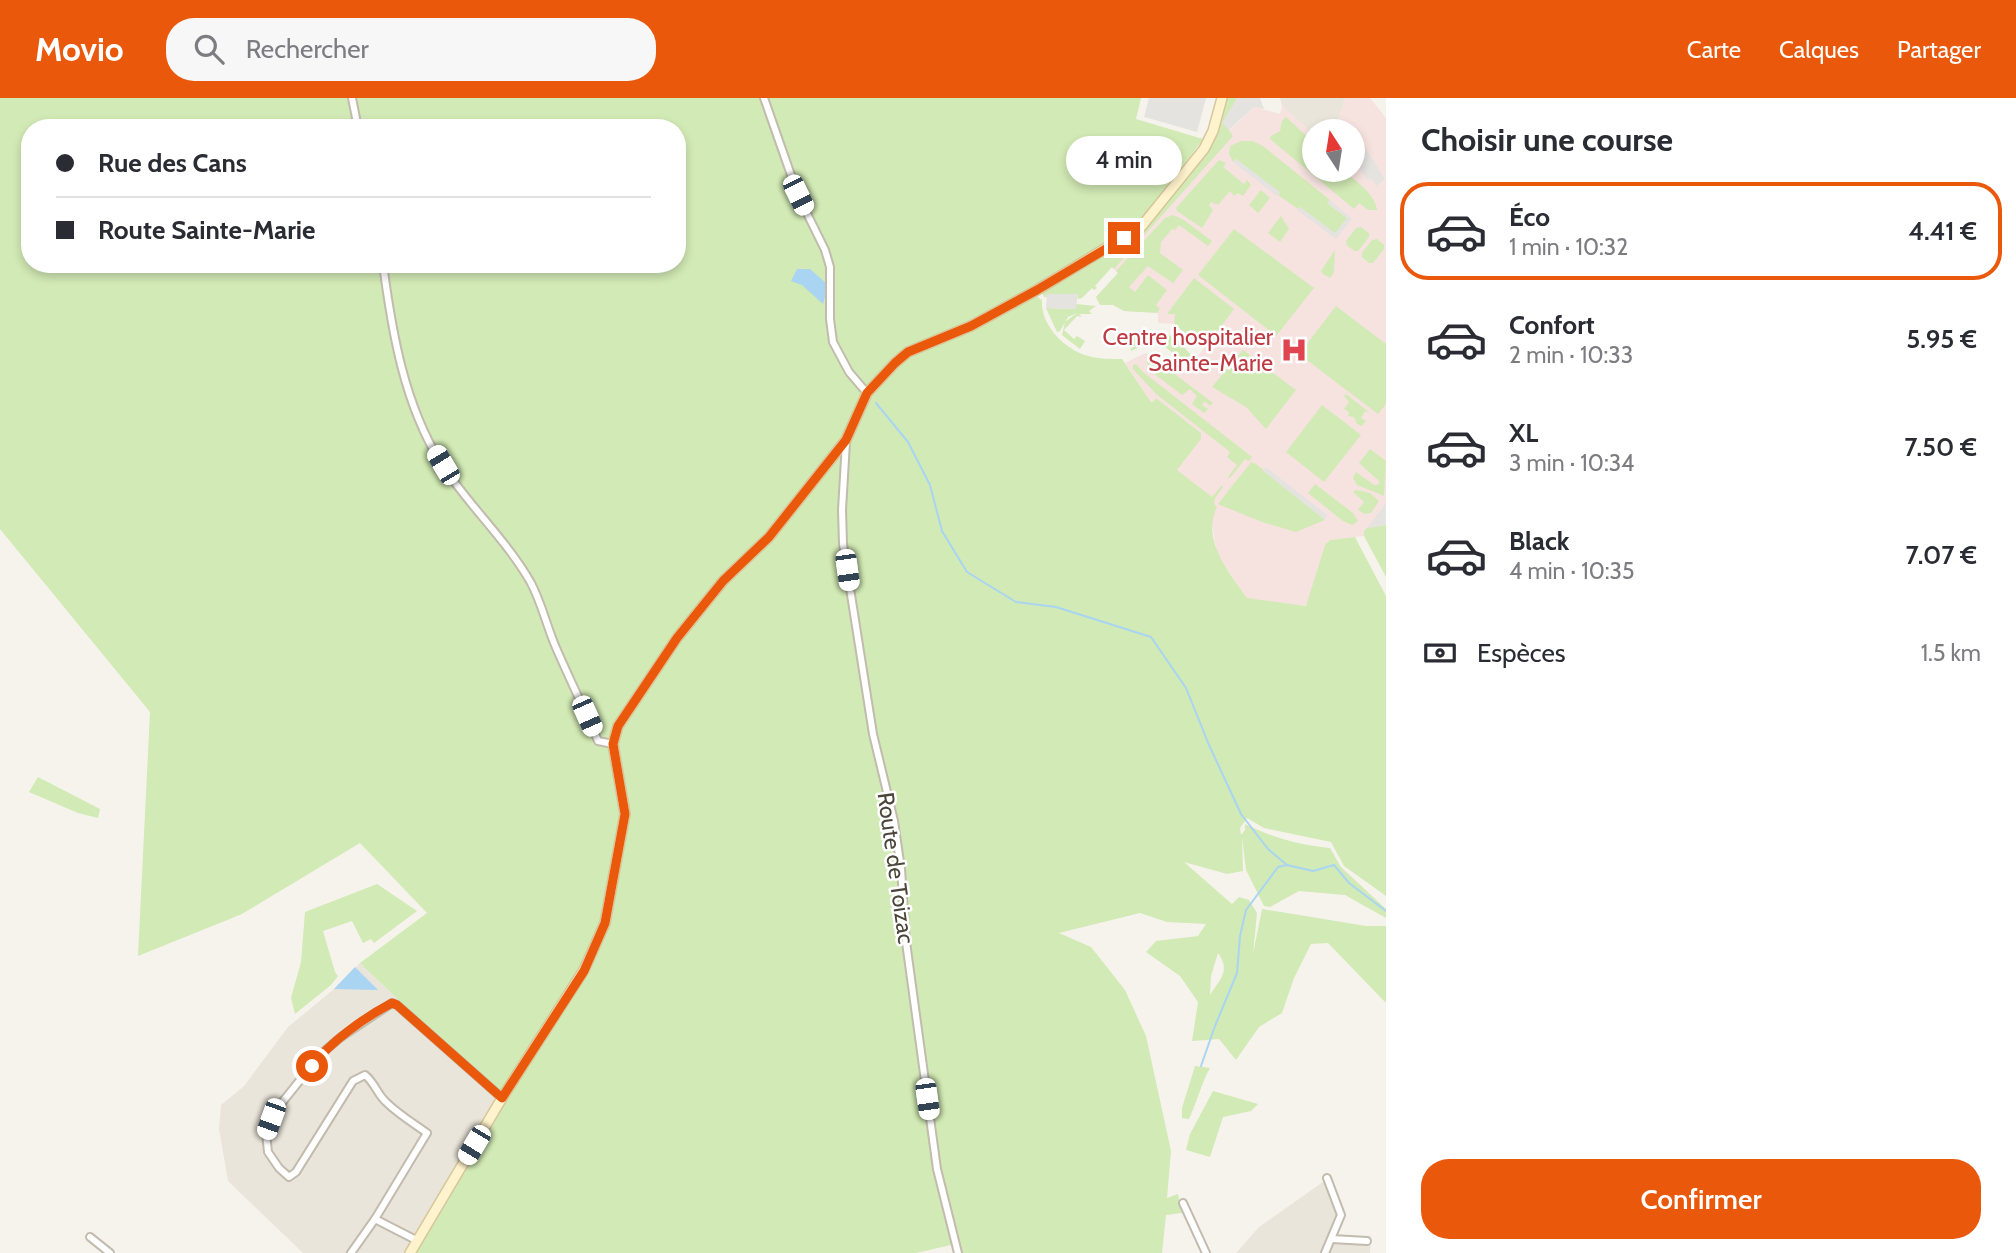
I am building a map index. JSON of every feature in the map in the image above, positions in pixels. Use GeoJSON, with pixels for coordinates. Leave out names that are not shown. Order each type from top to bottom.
{"type":"FeatureCollection","features":[{"type":"Feature","properties":{"kind":"street"},"geometry":{"type":"LineString","coordinates":[[352,98],[356,119]]}},
{"type":"Feature","properties":{"kind":"street"},"geometry":{"type":"LineString","coordinates":[[764,98],[798,195],[831,267],[832,342],[849,372],[867,393]]}},
{"type":"Feature","properties":{"kind":"street"},"geometry":{"type":"LineString","coordinates":[[410,1253],[502,1098],[584,971],[605,923],[625,814],[613,744],[618,726],[657,666],[699,608],[769,537],[846,440],[867,393],[908,352],[971,326],[1095,257],[1141,227],[1204,149],[1213,131],[1222,98]]}},
{"type":"Feature","properties":{"kind":"street"},"geometry":{"type":"LineString","coordinates":[[384,273],[392,333],[426,438],[443,465],[492,527],[532,584],[554,642],[598,740],[613,744]]}},
{"type":"Feature","properties":{"kind":"street","name":"Route de Toizac"},"geometry":{"type":"LineString","coordinates":[[846,440],[843,544],[873,734],[894,821],[901,869],[906,942],[937,1169],[958,1253]]}},
{"type":"Feature","properties":{"kind":"street"},"geometry":{"type":"LineString","coordinates":[[351,1253],[376,1219],[428,1133],[402,1117],[400,1111],[385,1102],[372,1080],[365,1075],[353,1081],[296,1172],[289,1177],[268,1152],[266,1133],[272,1115],[321,1054],[341,1037],[392,1003],[502,1098]]}},
{"type":"Feature","properties":{"kind":"street"},"geometry":{"type":"LineString","coordinates":[[1325,1253],[1340,1215],[1327,1178]]}},
{"type":"Feature","properties":{"kind":"street"},"geometry":{"type":"LineString","coordinates":[[1183,1203],[1206,1253]]}},
{"type":"Feature","properties":{"kind":"street"},"geometry":{"type":"LineString","coordinates":[[376,1219],[416,1240]]}},
{"type":"Feature","properties":{"kind":"street"},"geometry":{"type":"LineString","coordinates":[[90,1237],[110,1253]]}},
{"type":"Feature","properties":{"kind":"street"},"geometry":{"type":"LineString","coordinates":[[1332,1239],[1367,1241]]}},
{"type":"Feature","properties":{"kind":"shaded area"},"geometry":{"type":"Polygon","coordinates":[[[1149,98],[1206,98],[1197,132],[1144,117],[1149,98]]]}},
{"type":"Feature","properties":{"kind":"shaded area"},"geometry":{"type":"Polygon","coordinates":[[[1237,98],[1260,98],[1264,109],[1254,107],[1229,130],[1222,123],[1237,98]]]}},
{"type":"Feature","properties":{"kind":"shaded area"},"geometry":{"type":"Polygon","coordinates":[[[1280,98],[1345,98],[1339,119],[1302,119],[1302,124],[1282,106],[1280,98]]]}},
{"type":"Feature","properties":{"kind":"shaded area","name":"Centre hospitalier Sainte-Marie"},"geometry":{"type":"Polygon","coordinates":[[[1345,98],[1370,98],[1386,118],[1386,531],[1330,540],[1325,545],[1307,606],[1247,599],[1217,554],[1211,519],[1103,484],[1196,434],[1151,402],[1125,363],[1143,354],[1157,352],[1185,373],[1204,348],[1174,324],[1158,323],[1158,313],[1124,311],[1113,305],[1100,305],[1096,297],[1118,273],[1101,258],[1149,225],[1202,157],[1254,107],[1280,114],[1282,106],[1302,124],[1302,182],[1365,182],[1365,119],[1339,119],[1345,98]]]}},
{"type":"Feature","properties":{"kind":"shaded area"},"geometry":{"type":"Polygon","coordinates":[[[1365,148],[1385,179],[1376,186],[1371,178],[1367,180],[1365,148]]]}},
{"type":"Feature","properties":{"kind":"shaded area"},"geometry":{"type":"Polygon","coordinates":[[[1236,159],[1280,192],[1277,196],[1233,162],[1236,159]]]}},
{"type":"Feature","properties":{"kind":"shaded area"},"geometry":{"type":"Polygon","coordinates":[[[1330,200],[1352,219],[1336,239],[1297,210],[1300,207],[1335,233],[1347,218],[1327,203],[1330,200]]]}},
{"type":"Feature","properties":{"kind":"shaded area"},"geometry":{"type":"Polygon","coordinates":[[[1047,294],[1078,294],[1076,309],[1046,308],[1047,294]]]}},
{"type":"Feature","properties":{"kind":"shaded area"},"geometry":{"type":"Polygon","coordinates":[[[1266,467],[1327,515],[1325,520],[1263,471],[1266,467]]]}},
{"type":"Feature","properties":{"kind":"shaded area"},"geometry":{"type":"Polygon","coordinates":[[[1386,503],[1386,525],[1367,528],[1386,503]]]}},
{"type":"Feature","properties":{"kind":"shaded area"},"geometry":{"type":"Polygon","coordinates":[[[360,963],[433,1033],[502,1092],[406,1253],[303,1253],[228,1181],[219,1129],[221,1105],[244,1086],[288,1027],[334,989],[360,963]]]}},
{"type":"Feature","properties":{"kind":"shaded area"},"geometry":{"type":"Polygon","coordinates":[[[1330,1177],[1344,1214],[1337,1236],[1371,1236],[1370,1253],[1236,1253],[1259,1227],[1330,1177]]]}},
{"type":"Feature","properties":{"kind":"green space"},"geometry":{"type":"Polygon","coordinates":[[[0,98],[1141,98],[1136,119],[1203,139],[1141,223],[1028,289],[1013,307],[1036,296],[1042,300],[1045,318],[1063,342],[1088,356],[1122,359],[1151,402],[1156,398],[1201,433],[1201,439],[1177,470],[1212,497],[1222,485],[1215,498],[1214,504],[1217,507],[1212,531],[1219,555],[1247,598],[1306,606],[1325,545],[1330,540],[1355,537],[1386,596],[1386,896],[1344,866],[1331,842],[1264,828],[1247,818],[1240,828],[1241,835],[1245,824],[1286,840],[1330,848],[1341,867],[1386,909],[1386,918],[1345,895],[1299,891],[1270,907],[1264,906],[1246,870],[1242,837],[1243,871],[1227,874],[1184,862],[1232,904],[1239,897],[1249,900],[1257,913],[1253,954],[1262,909],[1366,926],[1386,926],[1386,1003],[1328,943],[1311,944],[1294,978],[1282,1013],[1259,1027],[1236,1060],[1219,1039],[1192,1041],[1198,1002],[1180,976],[1146,952],[1156,941],[1198,936],[1206,924],[1167,922],[1140,913],[1059,933],[1091,947],[1125,990],[1146,1036],[1171,1151],[1167,1198],[1178,1194],[1182,1213],[1166,1215],[1162,1253],[954,1253],[951,1245],[916,1253],[406,1253],[502,1092],[433,1033],[360,963],[427,913],[360,843],[242,914],[138,956],[150,712],[0,529],[0,98]],[[1218,953],[1211,976],[1210,995],[1224,970],[1218,953]]]}},
{"type":"Feature","properties":{"kind":"green space"},"geometry":{"type":"Polygon","coordinates":[[[1228,98],[1237,98],[1225,124],[1233,136],[1114,269],[1112,267],[1095,286],[1097,288],[1092,288],[1078,299],[1078,294],[1047,294],[1047,297],[1044,297],[1042,292],[1135,237],[1149,225],[1202,157],[1228,98]]]}},
{"type":"Feature","properties":{"kind":"green space"},"geometry":{"type":"Polygon","coordinates":[[[1286,117],[1302,132],[1302,166],[1270,139],[1280,131],[1282,121],[1286,117]]]}},
{"type":"Feature","properties":{"kind":"green space"},"geometry":{"type":"Polygon","coordinates":[[[1241,141],[1252,141],[1263,146],[1302,177],[1302,182],[1308,182],[1330,200],[1327,203],[1347,218],[1335,234],[1300,207],[1298,209],[1278,195],[1280,193],[1236,159],[1233,162],[1229,154],[1230,146],[1241,141]]]}},
{"type":"Feature","properties":{"kind":"green space"},"geometry":{"type":"Polygon","coordinates":[[[1219,160],[1226,163],[1223,167],[1244,184],[1247,180],[1251,185],[1243,196],[1238,193],[1234,196],[1230,191],[1218,205],[1211,202],[1209,205],[1213,210],[1202,228],[1176,208],[1219,160]]]}},
{"type":"Feature","properties":{"kind":"green space"},"geometry":{"type":"Polygon","coordinates":[[[1322,182],[1359,183],[1373,198],[1377,210],[1368,210],[1359,203],[1354,209],[1322,182]]]}},
{"type":"Feature","properties":{"kind":"green space"},"geometry":{"type":"Polygon","coordinates":[[[1261,190],[1270,198],[1258,213],[1249,205],[1261,190]]]}},
{"type":"Feature","properties":{"kind":"green space"},"geometry":{"type":"Polygon","coordinates":[[[1173,215],[1212,241],[1208,246],[1179,225],[1161,242],[1160,253],[1183,270],[1173,283],[1148,266],[1129,287],[1135,292],[1148,275],[1167,290],[1156,305],[1161,310],[1159,309],[1158,313],[1124,311],[1113,305],[1100,305],[1096,297],[1118,273],[1116,271],[1165,218],[1173,215]]]}},
{"type":"Feature","properties":{"kind":"green space"},"geometry":{"type":"Polygon","coordinates":[[[1281,216],[1289,229],[1280,242],[1268,233],[1281,216]]]}},
{"type":"Feature","properties":{"kind":"green space"},"geometry":{"type":"Polygon","coordinates":[[[1361,227],[1369,233],[1369,237],[1358,251],[1354,251],[1346,241],[1356,228],[1361,227]]]}},
{"type":"Feature","properties":{"kind":"green space"},"geometry":{"type":"Polygon","coordinates":[[[1234,229],[1314,288],[1276,336],[1198,275],[1234,229]]]}},
{"type":"Feature","properties":{"kind":"green space"},"geometry":{"type":"Polygon","coordinates":[[[1377,239],[1384,245],[1384,249],[1373,263],[1369,263],[1362,257],[1362,253],[1372,240],[1377,239]]]}},
{"type":"Feature","properties":{"kind":"green space"},"geometry":{"type":"Polygon","coordinates":[[[1335,250],[1334,272],[1330,278],[1321,271],[1335,250]]]}},
{"type":"Feature","properties":{"kind":"green space"},"geometry":{"type":"Polygon","coordinates":[[[1194,278],[1234,309],[1205,348],[1174,324],[1175,314],[1167,314],[1194,278]]]}},
{"type":"Feature","properties":{"kind":"green space"},"geometry":{"type":"Polygon","coordinates":[[[1076,304],[1096,306],[1089,311],[1092,314],[1079,314],[1082,317],[1077,316],[1064,330],[1074,339],[1077,336],[1085,341],[1080,349],[1062,335],[1065,322],[1057,332],[1046,308],[1076,309],[1076,304]]]}},
{"type":"Feature","properties":{"kind":"green space"},"geometry":{"type":"Polygon","coordinates":[[[1336,306],[1386,344],[1386,404],[1378,414],[1299,354],[1336,306]]]}},
{"type":"Feature","properties":{"kind":"green space"},"geometry":{"type":"Polygon","coordinates":[[[1146,329],[1157,339],[1131,351],[1128,337],[1133,335],[1138,342],[1149,335],[1146,329]]]}},
{"type":"Feature","properties":{"kind":"green space"},"geometry":{"type":"Polygon","coordinates":[[[1169,335],[1177,339],[1191,355],[1183,361],[1160,343],[1169,335]]]}},
{"type":"Feature","properties":{"kind":"green space"},"geometry":{"type":"Polygon","coordinates":[[[1243,350],[1296,390],[1266,429],[1246,407],[1212,387],[1243,350]]]}},
{"type":"Feature","properties":{"kind":"green space"},"geometry":{"type":"Polygon","coordinates":[[[1147,360],[1156,360],[1213,403],[1210,406],[1206,402],[1202,403],[1208,409],[1204,413],[1192,404],[1197,396],[1190,389],[1182,395],[1148,369],[1147,360]]]}},
{"type":"Feature","properties":{"kind":"green space"},"geometry":{"type":"Polygon","coordinates":[[[1136,364],[1252,457],[1249,461],[1245,459],[1230,478],[1228,477],[1237,465],[1227,457],[1230,452],[1155,393],[1133,369],[1136,364]]]}},
{"type":"Feature","properties":{"kind":"green space"},"geometry":{"type":"Polygon","coordinates":[[[1346,394],[1370,413],[1365,411],[1361,418],[1366,421],[1362,426],[1357,424],[1354,417],[1348,416],[1349,412],[1344,409],[1349,402],[1344,396],[1346,394]]]}},
{"type":"Feature","properties":{"kind":"green space"},"geometry":{"type":"Polygon","coordinates":[[[1322,405],[1361,435],[1324,482],[1286,452],[1322,405]]]}},
{"type":"Feature","properties":{"kind":"green space"},"geometry":{"type":"Polygon","coordinates":[[[1370,449],[1386,461],[1384,496],[1357,485],[1353,478],[1356,472],[1374,485],[1380,482],[1359,463],[1370,449]]]}},
{"type":"Feature","properties":{"kind":"green space"},"geometry":{"type":"Polygon","coordinates":[[[1251,462],[1325,520],[1296,532],[1218,504],[1251,462]]]}},
{"type":"Feature","properties":{"kind":"green space"},"geometry":{"type":"Polygon","coordinates":[[[1315,484],[1353,513],[1358,521],[1352,525],[1343,521],[1308,493],[1315,484]]]}},
{"type":"Feature","properties":{"kind":"green space"},"geometry":{"type":"Polygon","coordinates":[[[1356,490],[1370,493],[1379,501],[1371,513],[1365,514],[1358,510],[1364,502],[1353,492],[1356,490]]]}},
{"type":"Feature","properties":{"kind":"green space"},"geometry":{"type":"Polygon","coordinates":[[[1386,525],[1386,577],[1364,536],[1364,531],[1367,528],[1386,525]]]}},
{"type":"Feature","properties":{"kind":"green space"},"geometry":{"type":"Polygon","coordinates":[[[38,777],[100,809],[98,818],[78,813],[29,792],[38,777]]]}},
{"type":"Feature","properties":{"kind":"green space"},"geometry":{"type":"Polygon","coordinates":[[[377,884],[417,911],[374,943],[371,939],[363,943],[352,921],[323,931],[338,976],[331,985],[295,1014],[291,998],[301,962],[305,912],[377,884]]]}},
{"type":"Feature","properties":{"kind":"green space"},"geometry":{"type":"Polygon","coordinates":[[[1195,1066],[1210,1068],[1189,1119],[1182,1118],[1182,1108],[1195,1066]]]}},
{"type":"Feature","properties":{"kind":"green space"},"geometry":{"type":"Polygon","coordinates":[[[1213,1091],[1258,1104],[1251,1111],[1223,1117],[1210,1157],[1186,1150],[1190,1134],[1213,1091]]]}},
{"type":"Feature","properties":{"kind":"water"},"geometry":{"type":"Polygon","coordinates":[[[797,269],[810,269],[828,285],[823,304],[802,285],[791,281],[797,269]]]}},
{"type":"Feature","properties":{"kind":"water"},"geometry":{"type":"Polygon","coordinates":[[[355,967],[378,990],[334,989],[355,967]]]}},
{"type":"Feature","properties":{"kind":"waterway"},"geometry":{"type":"LineString","coordinates":[[876,403],[908,442],[930,485],[942,531],[967,572],[1016,602],[1056,607],[1151,637],[1186,688],[1241,814],[1268,849],[1287,865],[1313,871],[1334,865],[1349,883],[1386,911]]}},
{"type":"Feature","properties":{"kind":"waterway"},"geometry":{"type":"LineString","coordinates":[[1201,1066],[1237,973],[1240,936],[1246,910],[1278,867],[1287,865]]}},
{"type":"Feature","properties":{"kind":"place","name":"Centre hospitalier Sainte-Marie"},"geometry":{"type":"Point","coordinates":[1294,350]}},
{"type":"Feature","properties":{"kind":"route"},"geometry":{"type":"LineString","coordinates":[[312,1066],[321,1054],[341,1037],[392,1003],[502,1098],[584,971],[605,923],[625,814],[613,744],[618,726],[677,638],[723,581],[769,537],[846,440],[867,393],[895,363],[908,352],[971,326],[1037,290],[1124,238]]}}]}
